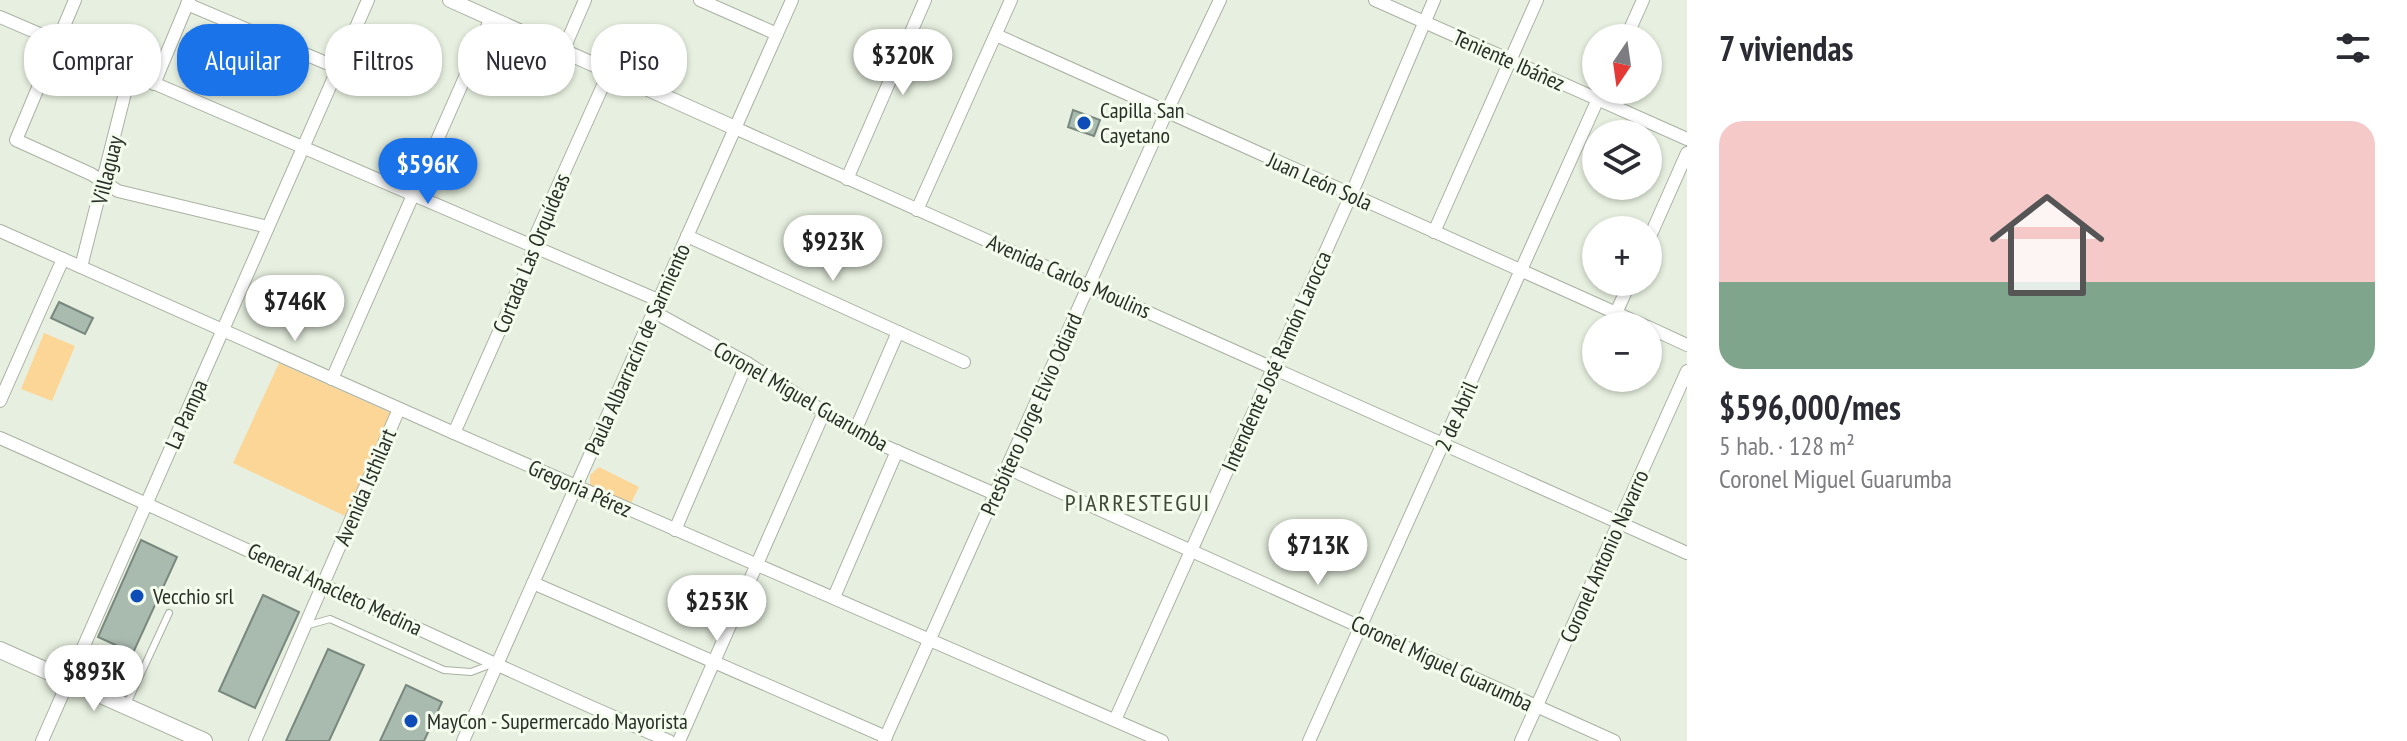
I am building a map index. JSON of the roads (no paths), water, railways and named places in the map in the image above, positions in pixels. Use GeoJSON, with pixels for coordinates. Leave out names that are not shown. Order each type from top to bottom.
{"type":"FeatureCollection","features":[{"type":"Feature","properties":{"kind":"main road"},"geometry":{"type":"LineString","coordinates":[[0,650],[204,741]]}},
{"type":"Feature","properties":{"kind":"street"},"geometry":{"type":"LineString","coordinates":[[65,24],[75,0]]}},
{"type":"Feature","properties":{"kind":"street","name":"La Pampa"},"geometry":{"type":"LineString","coordinates":[[357,24],[368,0]]}},
{"type":"Feature","properties":{"kind":"street","name":"Avenida Carlos Moulins"},"geometry":{"type":"LineString","coordinates":[[450,0],[504,24]]}},
{"type":"Feature","properties":{"kind":"street"},"geometry":{"type":"LineString","coordinates":[[575,24],[585,0]]}},
{"type":"Feature","properties":{"kind":"street"},"geometry":{"type":"LineString","coordinates":[[700,0],[777,34]]}},
{"type":"Feature","properties":{"kind":"street","name":"Paula Albarracín de Sarmiento"},"geometry":{"type":"LineString","coordinates":[[463,741],[494,664],[533,583],[792,0]]}},
{"type":"Feature","properties":{"kind":"street"},"geometry":{"type":"LineString","coordinates":[[847,179],[925,0]]}},
{"type":"Feature","properties":{"kind":"street","name":"Presbítero Jorge Elvio Odiard"},"geometry":{"type":"LineString","coordinates":[[885,739],[1167,111],[1220,0]]}},
{"type":"Feature","properties":{"kind":"street","name":"Teniente Ibáñez"},"geometry":{"type":"LineString","coordinates":[[1375,0],[1511,60],[1582,87]]}},
{"type":"Feature","properties":{"kind":"street","name":"Intendente José Ramón Larocca"},"geometry":{"type":"LineString","coordinates":[[1115,720],[1351,195],[1434,0]]}},
{"type":"Feature","properties":{"kind":"street"},"geometry":{"type":"LineString","coordinates":[[1434,232],[1537,0]]}},
{"type":"Feature","properties":{"kind":"street"},"geometry":{"type":"LineString","coordinates":[[1632,24],[1643,0]]}},
{"type":"Feature","properties":{"kind":"street"},"geometry":{"type":"LineString","coordinates":[[161,67],[188,2],[325,62]]}},
{"type":"Feature","properties":{"kind":"street"},"geometry":{"type":"LineString","coordinates":[[917,210],[996,35],[1006,2]]}},
{"type":"Feature","properties":{"kind":"street","name":"Coronel Miguel Guarumba"},"geometry":{"type":"LineString","coordinates":[[0,17],[24,28]]}},
{"type":"Feature","properties":{"kind":"street"},"geometry":{"type":"LineString","coordinates":[[332,379],[491,18]]}},
{"type":"Feature","properties":{"kind":"street","name":"Juan León Sola"},"geometry":{"type":"LineString","coordinates":[[996,35],[1614,312]]}},
{"type":"Feature","properties":{"kind":"street","name":"Coronel Miguel Guarumba"},"geometry":{"type":"LineString","coordinates":[[161,87],[533,245],[656,306],[855,431],[995,494]]}},
{"type":"Feature","properties":{"kind":"street"},"geometry":{"type":"LineString","coordinates":[[34,96],[16,140],[91,174],[118,191],[268,227]]}},
{"type":"Feature","properties":{"kind":"street","name":"Villaguay"},"geometry":{"type":"LineString","coordinates":[[81,267],[125,96]]}},
{"type":"Feature","properties":{"kind":"street","name":"La Pampa"},"geometry":{"type":"LineString","coordinates":[[42,741],[326,96]]}},
{"type":"Feature","properties":{"kind":"street","name":"Cortada Las Orquídeas"},"geometry":{"type":"LineString","coordinates":[[454,433],[530,262],[533,245],[598,96]]}},
{"type":"Feature","properties":{"kind":"street","name":"Avenida Carlos Moulins"},"geometry":{"type":"LineString","coordinates":[[663,96],[1687,553]]}},
{"type":"Feature","properties":{"kind":"street","name":"2 de Abril"},"geometry":{"type":"LineString","coordinates":[[1309,741],[1596,104]]}},
{"type":"Feature","properties":{"kind":"street","name":"Teniente Ibáñez"},"geometry":{"type":"LineString","coordinates":[[1619,104],[1687,139]]}},
{"type":"Feature","properties":{"kind":"street"},"geometry":{"type":"LineString","coordinates":[[1659,216],[1687,153]]}},
{"type":"Feature","properties":{"kind":"street","name":"Gregoria Pérez"},"geometry":{"type":"LineString","coordinates":[[0,231],[576,487],[1162,741]]}},
{"type":"Feature","properties":{"kind":"street"},"geometry":{"type":"LineString","coordinates":[[687,236],[964,362]]}},
{"type":"Feature","properties":{"kind":"street"},"geometry":{"type":"LineString","coordinates":[[0,401],[63,259]]}},
{"type":"Feature","properties":{"kind":"street"},"geometry":{"type":"LineString","coordinates":[[855,431],[898,332]]}},
{"type":"Feature","properties":{"kind":"street","name":"Juan León Sola"},"geometry":{"type":"LineString","coordinates":[[1662,334],[1687,345]]}},
{"type":"Feature","properties":{"kind":"street"},"geometry":{"type":"LineString","coordinates":[[675,530],[747,363]]}},
{"type":"Feature","properties":{"kind":"street","name":"Coronel Antonio Navarro"},"geometry":{"type":"LineString","coordinates":[[1521,741],[1687,371]]}},
{"type":"Feature","properties":{"kind":"street","name":"Avenida Isthilart"},"geometry":{"type":"LineString","coordinates":[[255,741],[399,409]]}},
{"type":"Feature","properties":{"kind":"street"},"geometry":{"type":"LineString","coordinates":[[679,741],[824,412]]}},
{"type":"Feature","properties":{"kind":"street","name":"General Anacleto Medina"},"geometry":{"type":"LineString","coordinates":[[0,438],[669,741]]}},
{"type":"Feature","properties":{"kind":"street"},"geometry":{"type":"LineString","coordinates":[[834,597],[897,451]]}},
{"type":"Feature","properties":{"kind":"street","name":"Coronel Miguel Guarumba"},"geometry":{"type":"LineString","coordinates":[[1007,468],[1614,741]]}},
{"type":"Feature","properties":{"kind":"street"},"geometry":{"type":"LineString","coordinates":[[533,583],[885,739]]}},
{"type":"Feature","properties":{"kind":"lane"},"geometry":{"type":"LineString","coordinates":[[126,706],[169,613]]}},
{"type":"Feature","properties":{"kind":"lane"},"geometry":{"type":"LineString","coordinates":[[305,626],[330,619],[444,670],[471,672],[494,664]]}},
{"type":"Feature","properties":{"kind":"place","name":"Capilla San Cayetano"},"geometry":{"type":"Point","coordinates":[1084,123]}},
{"type":"Feature","properties":{"kind":"place","name":"Vecchio srl"},"geometry":{"type":"Point","coordinates":[137,596]}},
{"type":"Feature","properties":{"kind":"place","name":"MayCon - Supermercado Mayorista"},"geometry":{"type":"Point","coordinates":[411,721]}},
{"type":"Feature","properties":{"kind":"district","name":"PIARRESTEGUI"},"geometry":{"type":"Point","coordinates":[1138,502]}}]}
